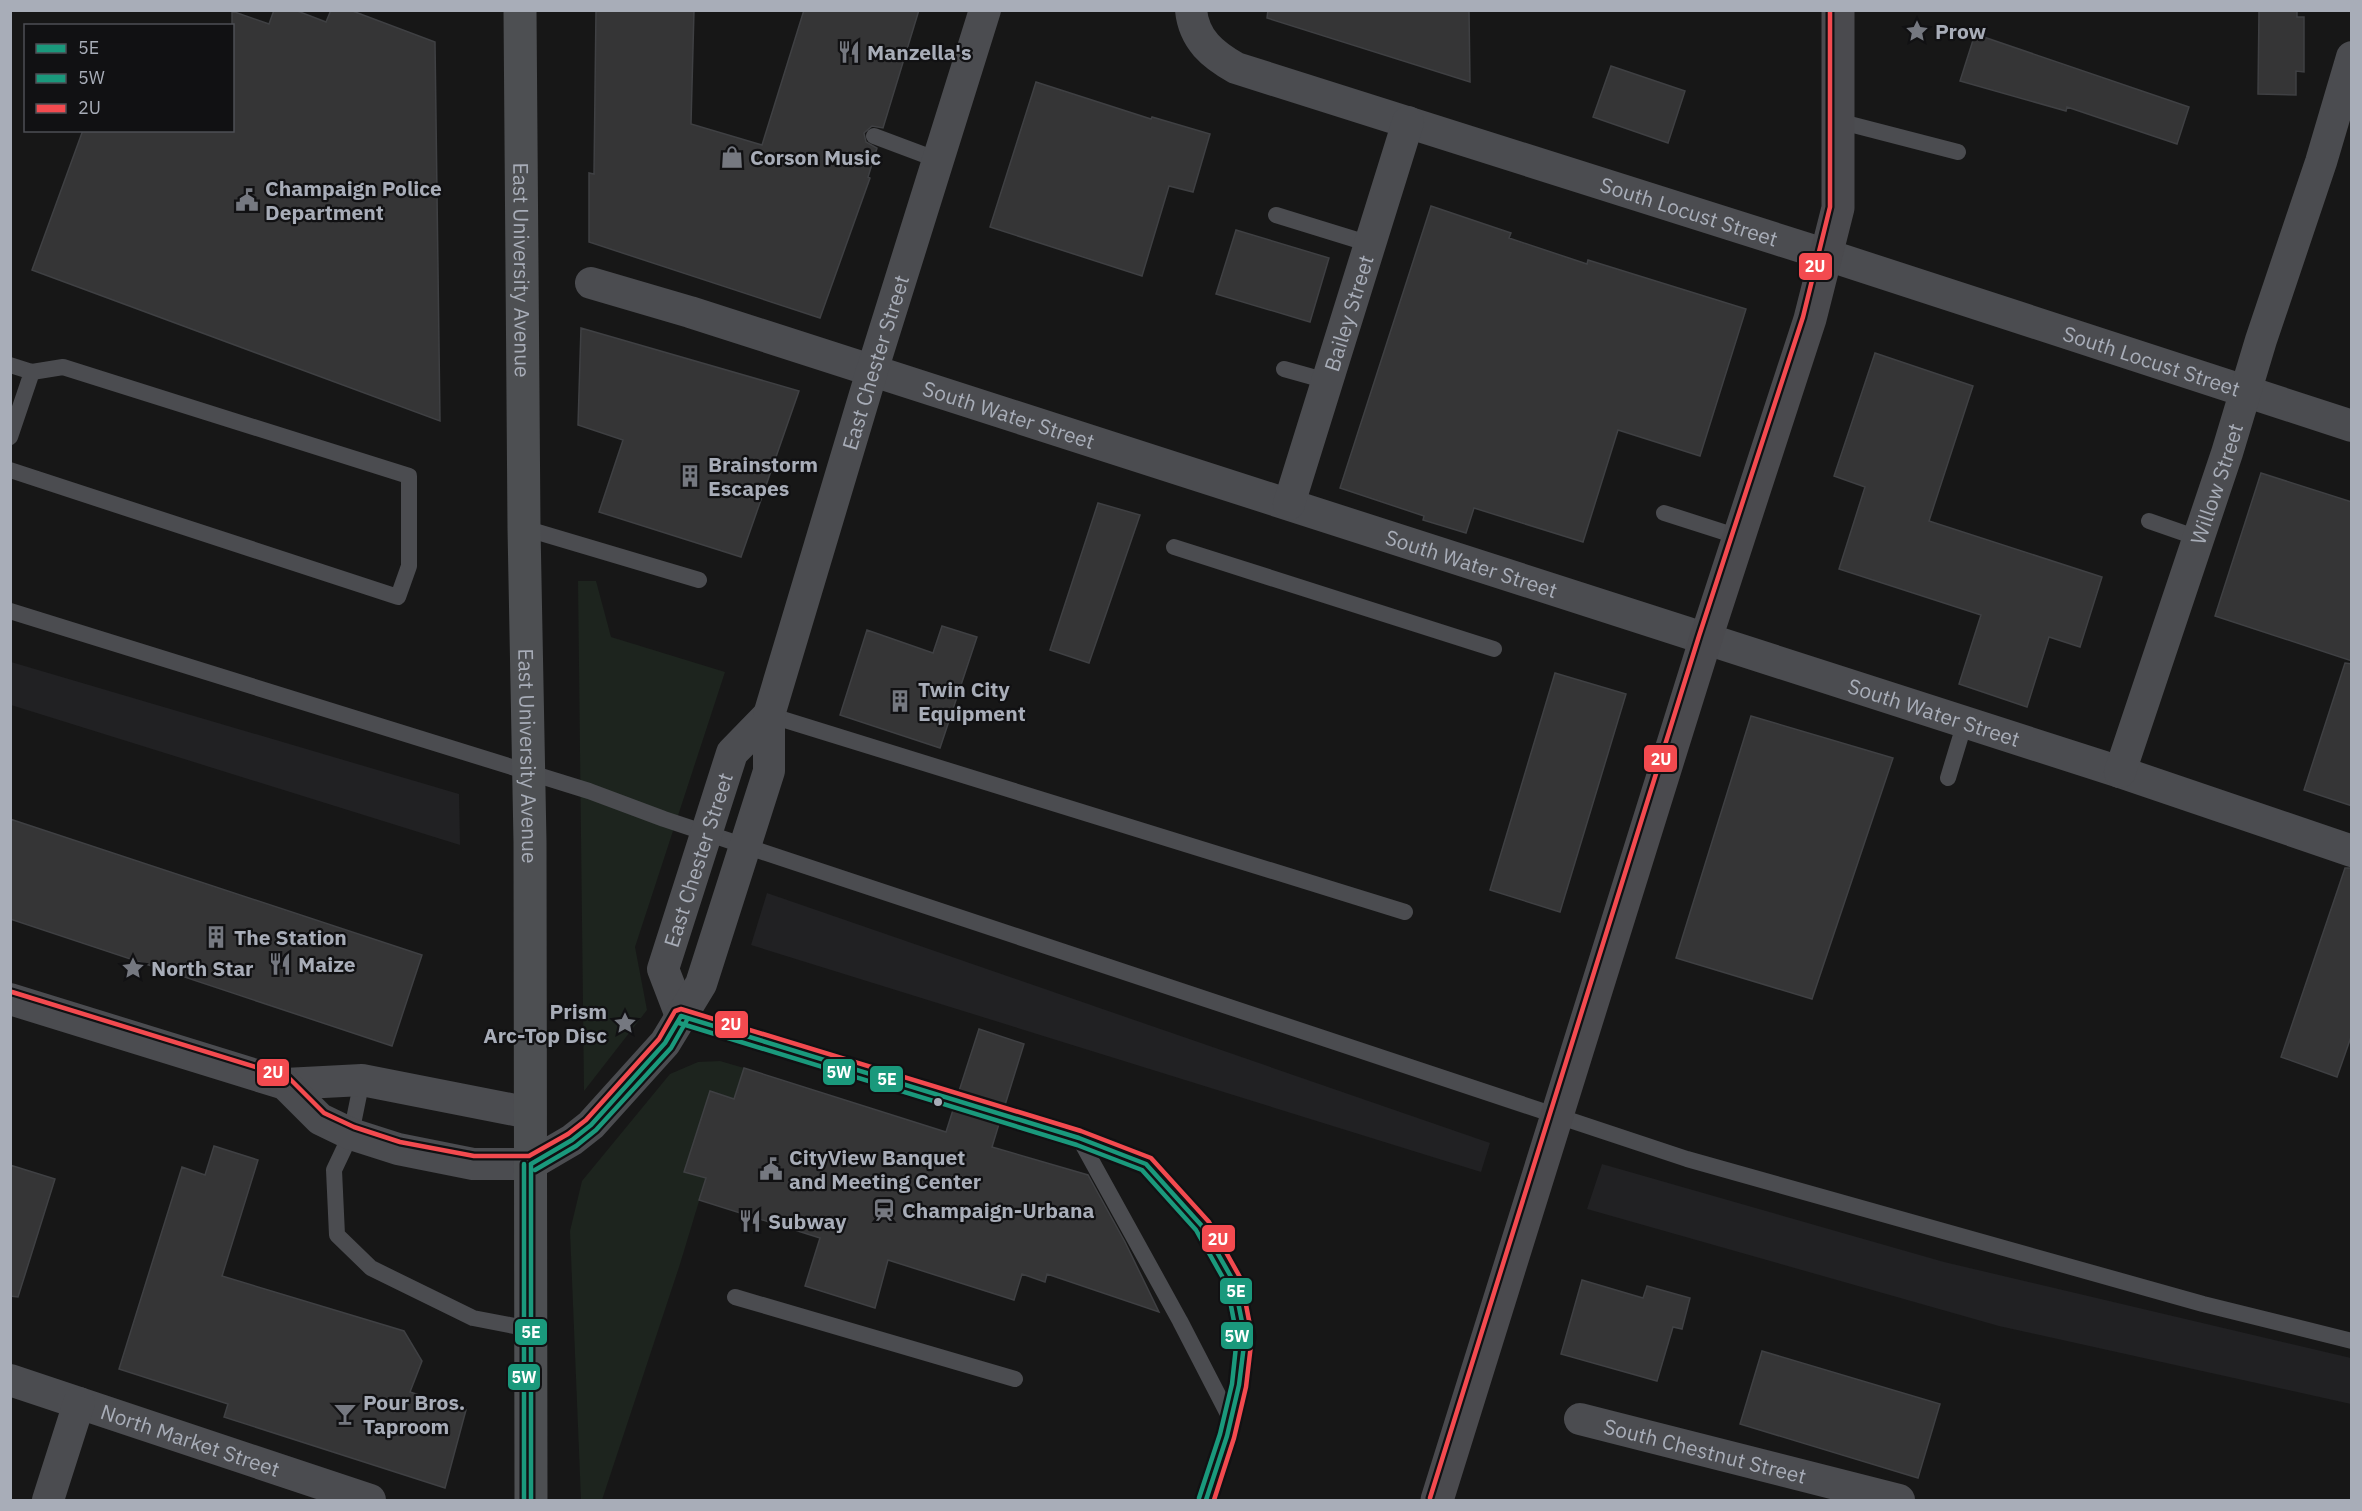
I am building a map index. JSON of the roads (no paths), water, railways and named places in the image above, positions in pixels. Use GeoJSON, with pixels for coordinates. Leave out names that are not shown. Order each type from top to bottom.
{"type":"FeatureCollection","features":[{"type":"Feature","properties":{"kind":"main road","name":"East University Avenue"},"geometry":{"type":"LineString","coordinates":[[520,10],[524,528],[530,842],[531,1500]]}},
{"type":"Feature","properties":{"kind":"street","name":"East Chester Street"},"geometry":{"type":"LineString","coordinates":[[531,1164],[572,1140],[591,1125],[665,1043],[701,984],[769,771],[769,715],[872,371],[985,10]]}},
{"type":"Feature","properties":{"kind":"street","name":"South Locust Street"},"geometry":{"type":"LineString","coordinates":[[1191,10],[1192,19],[1204,43],[1214,55],[1236,68],[1827,255],[2352,426]]}},
{"type":"Feature","properties":{"kind":"street"},"geometry":{"type":"LineString","coordinates":[[1437,1500],[1706,638],[1810,319],[1838,208],[1838,10]]}},
{"type":"Feature","properties":{"kind":"street","name":"Willow Street"},"geometry":{"type":"LineString","coordinates":[[2120,772],[2246,393],[2352,57]]}},
{"type":"Feature","properties":{"kind":"street","name":"Bailey Street"},"geometry":{"type":"LineString","coordinates":[[1289,504],[1408,122]]}},
{"type":"Feature","properties":{"kind":"street","name":"South Water Street"},"geometry":{"type":"LineString","coordinates":[[591,283],[690,312],[1706,638],[2120,772],[2352,851]]}},
{"type":"Feature","properties":{"kind":"street","name":"East Chester Street"},"geometry":{"type":"LineString","coordinates":[[681,1016],[663,969],[732,753],[769,715]]}},
{"type":"Feature","properties":{"kind":"street"},"geometry":{"type":"LineString","coordinates":[[10,999],[285,1084],[362,1080],[530,1113]]}},
{"type":"Feature","properties":{"kind":"street"},"geometry":{"type":"LineString","coordinates":[[285,1084],[320,1119],[351,1134],[398,1149],[472,1164],[531,1164]]}},
{"type":"Feature","properties":{"kind":"street","name":"North Market Street"},"geometry":{"type":"LineString","coordinates":[[10,1380],[370,1500]]}},
{"type":"Feature","properties":{"kind":"street"},"geometry":{"type":"LineString","coordinates":[[48,1500],[79,1403]]}},
{"type":"Feature","properties":{"kind":"street","name":"South Chestnut Street"},"geometry":{"type":"LineString","coordinates":[[1580,1419],[1899,1500]]}},
{"type":"Feature","properties":{"kind":"lane"},"geometry":{"type":"LineString","coordinates":[[1838,121],[1958,152]]}},
{"type":"Feature","properties":{"kind":"lane"},"geometry":{"type":"LineString","coordinates":[[874,136],[938,160]]}},
{"type":"Feature","properties":{"kind":"lane"},"geometry":{"type":"LineString","coordinates":[[1276,215],[1370,244]]}},
{"type":"Feature","properties":{"kind":"lane"},"geometry":{"type":"LineString","coordinates":[[10,365],[32,372],[63,367],[409,476],[409,566],[398,597],[10,470]]}},
{"type":"Feature","properties":{"kind":"lane"},"geometry":{"type":"LineString","coordinates":[[1284,369],[1327,381]]}},
{"type":"Feature","properties":{"kind":"lane"},"geometry":{"type":"LineString","coordinates":[[10,436],[32,372]]}},
{"type":"Feature","properties":{"kind":"lane"},"geometry":{"type":"LineString","coordinates":[[1664,513],[1739,537]]}},
{"type":"Feature","properties":{"kind":"lane"},"geometry":{"type":"LineString","coordinates":[[2149,521],[2198,538]]}},
{"type":"Feature","properties":{"kind":"lane"},"geometry":{"type":"LineString","coordinates":[[524,528],[699,580]]}},
{"type":"Feature","properties":{"kind":"lane"},"geometry":{"type":"LineString","coordinates":[[1174,547],[1494,649]]}},
{"type":"Feature","properties":{"kind":"lane"},"geometry":{"type":"LineString","coordinates":[[10,611],[589,791],[664,819],[1687,1159],[2192,1300],[2352,1341]]}},
{"type":"Feature","properties":{"kind":"lane"},"geometry":{"type":"LineString","coordinates":[[769,715],[1405,912]]}},
{"type":"Feature","properties":{"kind":"lane"},"geometry":{"type":"LineString","coordinates":[[1948,778],[1965,722]]}},
{"type":"Feature","properties":{"kind":"lane"},"geometry":{"type":"LineString","coordinates":[[681,1016],[954,1100]]}},
{"type":"Feature","properties":{"kind":"lane"},"geometry":{"type":"LineString","coordinates":[[362,1080],[351,1134],[334,1170],[337,1235],[371,1268],[472,1318],[530,1329]]}},
{"type":"Feature","properties":{"kind":"lane"},"geometry":{"type":"LineString","coordinates":[[1003,1115],[1079,1138],[1146,1164],[1202,1226],[1234,1282],[1245,1337],[1239,1385],[1227,1436],[1206,1500]]}},
{"type":"Feature","properties":{"kind":"lane"},"geometry":{"type":"LineString","coordinates":[[1079,1138],[1180,1321],[1230,1418]]}},
{"type":"Feature","properties":{"kind":"lane"},"geometry":{"type":"LineString","coordinates":[[735,1297],[1015,1379]]}},
{"type":"Feature","properties":{"kind":"place","name":"Prow"},"geometry":{"type":"Point","coordinates":[1917,31]}},
{"type":"Feature","properties":{"kind":"place","name":"Manzella's"},"geometry":{"type":"Point","coordinates":[849,52]}},
{"type":"Feature","properties":{"kind":"place","name":"Corson Music"},"geometry":{"type":"Point","coordinates":[732,157]}},
{"type":"Feature","properties":{"kind":"place","name":"Champaign Police Department"},"geometry":{"type":"Point","coordinates":[247,200]}},
{"type":"Feature","properties":{"kind":"place","name":"Brainstorm Escapes"},"geometry":{"type":"Point","coordinates":[690,476]}},
{"type":"Feature","properties":{"kind":"place","name":"Twin City Equipment"},"geometry":{"type":"Point","coordinates":[900,701]}},
{"type":"Feature","properties":{"kind":"place","name":"The Station"},"geometry":{"type":"Point","coordinates":[216,937]}},
{"type":"Feature","properties":{"kind":"place","name":"Maize"},"geometry":{"type":"Point","coordinates":[280,964]}},
{"type":"Feature","properties":{"kind":"place","name":"North Star"},"geometry":{"type":"Point","coordinates":[133,968]}},
{"type":"Feature","properties":{"kind":"place","name":"Prism Arc-Top Disc"},"geometry":{"type":"Point","coordinates":[625,1023]}},
{"type":"Feature","properties":{"kind":"place","name":"CityView Banquet and Meeting Center"},"geometry":{"type":"Point","coordinates":[771,1169]}},
{"type":"Feature","properties":{"kind":"place","name":"Champaign-Urbana"},"geometry":{"type":"Point","coordinates":[884,1210]}},
{"type":"Feature","properties":{"kind":"place","name":"Subway"},"geometry":{"type":"Point","coordinates":[750,1221]}},
{"type":"Feature","properties":{"kind":"place","name":"Pour Bros. Taproom"},"geometry":{"type":"Point","coordinates":[345,1414]}}]}
